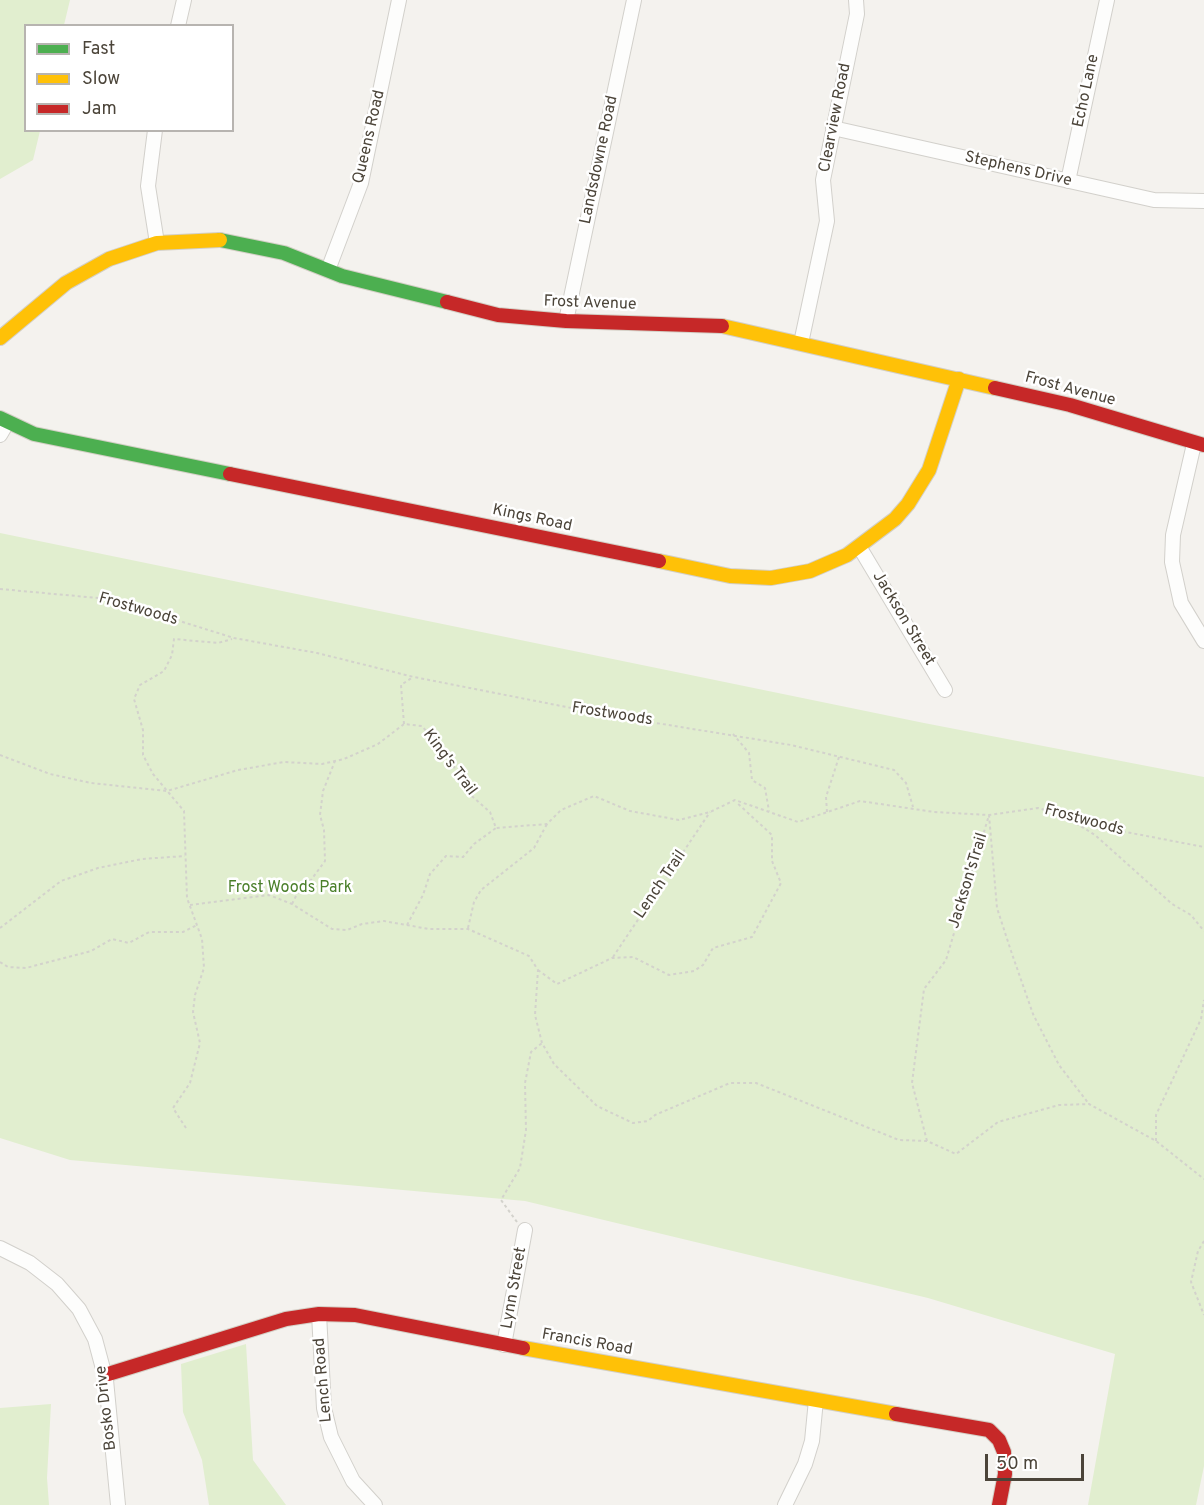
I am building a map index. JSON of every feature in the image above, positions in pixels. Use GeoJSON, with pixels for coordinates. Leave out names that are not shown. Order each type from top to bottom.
{"type":"FeatureCollection","features":[{"type":"Feature","properties":{"kind":"street"},"geometry":{"type":"LineString","coordinates":[[178,24],[184,0]]}},
{"type":"Feature","properties":{"kind":"street","name":"Queens Road"},"geometry":{"type":"LineString","coordinates":[[328,270],[361,183],[399,0]]}},
{"type":"Feature","properties":{"kind":"street","name":"Landsdowne Road"},"geometry":{"type":"LineString","coordinates":[[566,321],[634,0]]}},
{"type":"Feature","properties":{"kind":"street","name":"Clearview Road"},"geometry":{"type":"LineString","coordinates":[[801,343],[827,221],[823,180],[857,14],[856,0]]}},
{"type":"Feature","properties":{"kind":"street","name":"Echo Lane"},"geometry":{"type":"LineString","coordinates":[[1068,181],[1107,0]]}},
{"type":"Feature","properties":{"kind":"street","name":"Stephens Drive"},"geometry":{"type":"LineString","coordinates":[[834,128],[1154,200],[1204,201]]}},
{"type":"Feature","properties":{"kind":"street"},"geometry":{"type":"LineString","coordinates":[[155,132],[148,186],[157,243]]}},
{"type":"Feature","properties":{"kind":"street","name":"Frost Avenue"},"geometry":{"type":"LineString","coordinates":[[0,338],[66,283],[109,259],[157,243],[196,239],[229,241],[284,253],[328,270],[424,298],[498,315],[566,321],[699,323],[734,327],[1070,405],[1199,445]]}},
{"type":"Feature","properties":{"kind":"street","name":"Kings Road"},"geometry":{"type":"LineString","coordinates":[[2,426],[730,576],[771,578],[829,564],[860,548],[895,519],[920,488],[939,445],[959,379]]}},
{"type":"Feature","properties":{"kind":"street"},"geometry":{"type":"LineString","coordinates":[[1199,445],[1173,534],[1172,562],[1181,603],[1204,642]]}},
{"type":"Feature","properties":{"kind":"street","name":"Jackson Street"},"geometry":{"type":"LineString","coordinates":[[860,548],[945,690]]}},
{"type":"Feature","properties":{"kind":"street","name":"Lynn Street"},"geometry":{"type":"LineString","coordinates":[[504,1345],[525,1230]]}},
{"type":"Feature","properties":{"kind":"street","name":"Bosko Drive"},"geometry":{"type":"LineString","coordinates":[[0,1248],[44,1272],[68,1296],[95,1339],[105,1375],[118,1505]]}},
{"type":"Feature","properties":{"kind":"street","name":"Francis Road"},"geometry":{"type":"LineString","coordinates":[[105,1375],[286,1319],[319,1314],[355,1315],[504,1345],[989,1430],[999,1440],[1004,1452],[1005,1474],[999,1505]]}},
{"type":"Feature","properties":{"kind":"street","name":"Lench Road"},"geometry":{"type":"LineString","coordinates":[[319,1314],[324,1408],[331,1437],[349,1474],[375,1505]]}},
{"type":"Feature","properties":{"kind":"street"},"geometry":{"type":"LineString","coordinates":[[785,1505],[808,1452],[816,1418],[816,1400]]}},
{"type":"Feature","properties":{"kind":"path","name":"Frostwoods"},"geometry":{"type":"LineString","coordinates":[[0,589],[110,599],[234,638],[317,653],[414,677],[607,715],[734,734],[840,757],[894,770],[906,783],[913,807],[934,812],[989,815],[1038,808],[1105,828],[1204,847]]}},
{"type":"Feature","properties":{"kind":"path"},"geometry":{"type":"LineString","coordinates":[[186,1128],[173,1107],[190,1083],[200,1043],[193,1012],[195,995],[204,968],[202,939],[190,905],[184,811],[153,774],[143,755],[143,730],[134,699],[140,685],[164,671],[172,655],[174,639],[218,643],[234,638]]}},
{"type":"Feature","properties":{"kind":"path"},"geometry":{"type":"LineString","coordinates":[[404,724],[401,685],[414,677]]}},
{"type":"Feature","properties":{"kind":"path","name":"King's Trail"},"geometry":{"type":"LineString","coordinates":[[0,755],[50,774],[91,783],[167,791],[238,770],[284,762],[322,764],[335,761],[378,744],[404,724],[422,726],[451,761],[466,791],[490,812],[496,828]]}},
{"type":"Feature","properties":{"kind":"path"},"geometry":{"type":"LineString","coordinates":[[734,734],[749,753],[752,780],[765,788],[770,812]]}},
{"type":"Feature","properties":{"kind":"path"},"geometry":{"type":"LineString","coordinates":[[827,813],[826,797],[840,757]]}},
{"type":"Feature","properties":{"kind":"path"},"geometry":{"type":"LineString","coordinates":[[292,904],[301,886],[311,880],[325,861],[324,830],[320,815],[323,791],[335,761]]}},
{"type":"Feature","properties":{"kind":"path"},"geometry":{"type":"LineString","coordinates":[[468,929],[474,902],[481,890],[534,848],[547,824],[561,810],[594,796],[630,811],[679,820],[710,812],[735,800],[798,822],[860,801],[913,807]]}},
{"type":"Feature","properties":{"kind":"path"},"geometry":{"type":"LineString","coordinates":[[190,905],[269,895],[292,904],[332,929],[347,930],[362,924],[384,921],[429,929],[468,929],[529,956],[538,970],[557,984],[612,958],[633,957],[669,975],[694,971],[703,965],[713,948],[752,937],[781,884],[772,861],[772,835],[735,800]]}},
{"type":"Feature","properties":{"kind":"path","name":"Lench Trail"},"geometry":{"type":"LineString","coordinates":[[612,958],[710,812]]}},
{"type":"Feature","properties":{"kind":"path"},"geometry":{"type":"LineString","coordinates":[[1061,814],[1095,835],[1172,904],[1191,915],[1204,931]]}},
{"type":"Feature","properties":{"kind":"path","name":"Jackson'sTrail"},"geometry":{"type":"LineString","coordinates":[[989,815],[997,908],[1011,951],[1033,1014],[1059,1065],[1089,1104]]}},
{"type":"Feature","properties":{"kind":"path","name":"Jackson'sTrail"},"geometry":{"type":"LineString","coordinates":[[927,1141],[912,1083],[924,989],[946,960],[989,815]]}},
{"type":"Feature","properties":{"kind":"path"},"geometry":{"type":"LineString","coordinates":[[407,925],[423,895],[430,874],[446,856],[463,857],[474,844],[496,828],[547,824]]}},
{"type":"Feature","properties":{"kind":"path"},"geometry":{"type":"LineString","coordinates":[[0,928],[61,881],[98,868],[131,861],[186,856]]}},
{"type":"Feature","properties":{"kind":"path"},"geometry":{"type":"LineString","coordinates":[[0,962],[8,967],[26,968],[91,951],[112,939],[129,943],[149,932],[183,932],[197,925]]}},
{"type":"Feature","properties":{"kind":"path"},"geometry":{"type":"LineString","coordinates":[[538,970],[535,1015],[542,1043],[554,1064],[597,1106],[633,1123],[648,1121],[655,1115],[730,1083],[756,1083],[899,1140],[927,1141],[956,1154],[998,1122],[1059,1105],[1089,1104],[1155,1141],[1204,1179]]}},
{"type":"Feature","properties":{"kind":"path"},"geometry":{"type":"LineString","coordinates":[[1155,1141],[1156,1115],[1202,1019],[1204,1000]]}},
{"type":"Feature","properties":{"kind":"path"},"geometry":{"type":"LineString","coordinates":[[525,1230],[510,1215],[501,1200],[520,1168],[526,1130],[525,1083],[531,1052],[542,1043]]}},
{"type":"Feature","properties":{"kind":"path"},"geometry":{"type":"LineString","coordinates":[[1204,1241],[1198,1251],[1191,1282],[1204,1314]]}},
{"type":"Feature","properties":{"kind":"green space"},"geometry":{"type":"Polygon","coordinates":[[[0,0],[70,0],[64,24],[24,24],[24,132],[40,132],[33,160],[0,179],[0,0]]]}},
{"type":"Feature","properties":{"kind":"green space","name":"Frost Woods Park"},"geometry":{"type":"Polygon","coordinates":[[[0,533],[924,723],[1204,777],[1204,1466],[1196,1505],[1088,1505],[1115,1354],[928,1298],[525,1201],[70,1160],[0,1138],[0,533]]]}},
{"type":"Feature","properties":{"kind":"green space"},"geometry":{"type":"Polygon","coordinates":[[[246,1344],[253,1460],[286,1505],[209,1505],[202,1460],[183,1412],[181,1364],[246,1344]]]}},
{"type":"Feature","properties":{"kind":"green space"},"geometry":{"type":"Polygon","coordinates":[[[51,1404],[47,1478],[49,1505],[0,1505],[0,1408],[51,1404]]]}},
{"type":"Feature","properties":{"kind":"traffic: fast"},"geometry":{"type":"LineString","coordinates":[[220,240],[284,253],[342,276],[447,302]]}},
{"type":"Feature","properties":{"kind":"traffic: fast"},"geometry":{"type":"LineString","coordinates":[[0,418],[34,434],[230,474]]}},
{"type":"Feature","properties":{"kind":"traffic: slow"},"geometry":{"type":"LineString","coordinates":[[0,338],[66,283],[109,259],[157,243],[220,240]]}},
{"type":"Feature","properties":{"kind":"traffic: slow"},"geometry":{"type":"LineString","coordinates":[[722,326],[995,388]]}},
{"type":"Feature","properties":{"kind":"traffic: slow"},"geometry":{"type":"LineString","coordinates":[[659,561],[730,576],[771,578],[810,571],[847,555],[895,519],[908,504],[929,470],[959,379]]}},
{"type":"Feature","properties":{"kind":"traffic: slow"},"geometry":{"type":"LineString","coordinates":[[523,1348],[896,1414]]}},
{"type":"Feature","properties":{"kind":"traffic: jam"},"geometry":{"type":"LineString","coordinates":[[447,302],[498,315],[566,321],[722,326]]}},
{"type":"Feature","properties":{"kind":"traffic: jam"},"geometry":{"type":"LineString","coordinates":[[995,388],[1070,405],[1204,445]]}},
{"type":"Feature","properties":{"kind":"traffic: jam"},"geometry":{"type":"LineString","coordinates":[[230,474],[659,561]]}},
{"type":"Feature","properties":{"kind":"traffic: jam"},"geometry":{"type":"LineString","coordinates":[[105,1375],[286,1319],[319,1314],[355,1315],[523,1348]]}},
{"type":"Feature","properties":{"kind":"traffic: jam"},"geometry":{"type":"LineString","coordinates":[[896,1414],[989,1430],[999,1440],[1004,1452],[1005,1474],[999,1505]]}}]}
